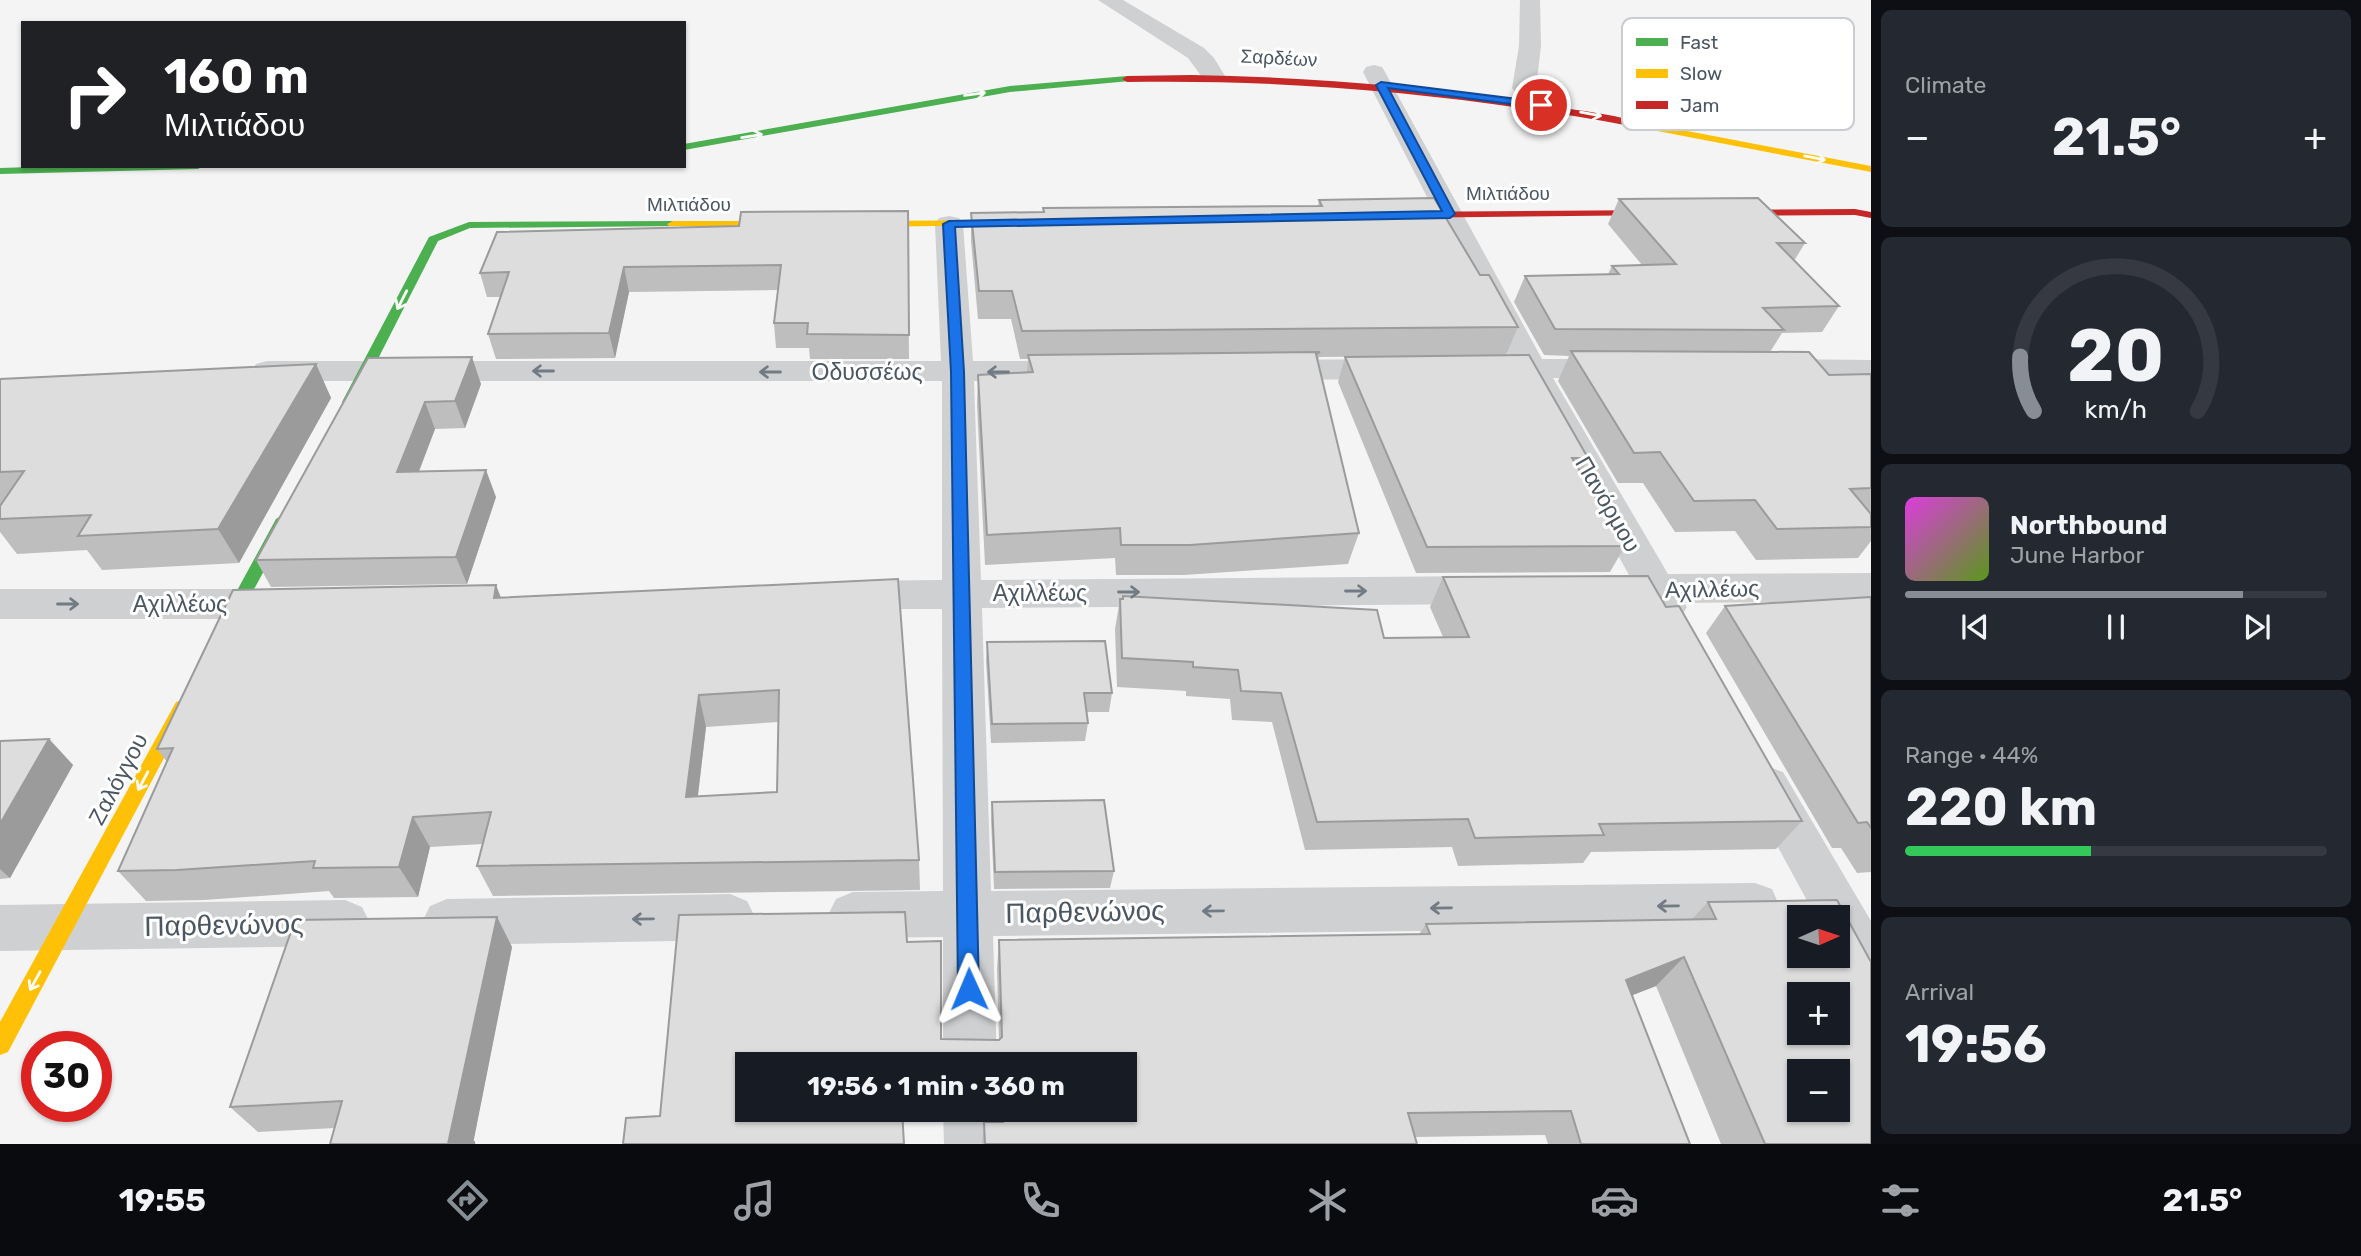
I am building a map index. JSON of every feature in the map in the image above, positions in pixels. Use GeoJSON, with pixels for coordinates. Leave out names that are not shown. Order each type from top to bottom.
{"type":"FeatureCollection","features":[{"type":"Feature","properties":{"kind":"main road","name":"Σαρδέων"},"geometry":{"type":"LineString","coordinates":[[926,87],[1079,69],[1210,69],[1524,88],[1622,107]]}},
{"type":"Feature","properties":{"kind":"main road","name":"Σαρδέων"},"geometry":{"type":"LineString","coordinates":[[686,147],[768,134],[909,104],[1010,89],[1210,69]]}},
{"type":"Feature","properties":{"kind":"main road","name":"Σαρδέων"},"geometry":{"type":"LineString","coordinates":[[1377,78],[1622,121]]}},
{"type":"Feature","properties":{"kind":"main road"},"geometry":{"type":"LineString","coordinates":[[686,131],[755,121],[887,94]]}},
{"type":"Feature","properties":{"kind":"main road","name":"Σαρδέων"},"geometry":{"type":"LineString","coordinates":[[1670,130],[1871,169]]}},
{"type":"Feature","properties":{"kind":"main road","name":"Σαρδέων"},"geometry":{"type":"LineString","coordinates":[[1745,130],[1871,154]]}},
{"type":"Feature","properties":{"kind":"main road"},"geometry":{"type":"LineString","coordinates":[[0,171],[119,168]]}},
{"type":"Feature","properties":{"kind":"main road"},"geometry":{"type":"LineString","coordinates":[[1701,213],[1855,212],[1871,215]]}},
{"type":"Feature","properties":{"kind":"main road","name":"Μιλτιάδου"},"geometry":{"type":"LineString","coordinates":[[1380,216],[1673,213]]}},
{"type":"Feature","properties":{"kind":"main road"},"geometry":{"type":"LineString","coordinates":[[839,224],[1046,222]]}},
{"type":"Feature","properties":{"kind":"main road","name":"Μιλτιάδου"},"geometry":{"type":"LineString","coordinates":[[366,370],[433,239],[469,225],[812,225]]}},
{"type":"Feature","properties":{"kind":"main road"},"geometry":{"type":"LineString","coordinates":[[340,417],[366,370]]}},
{"type":"Feature","properties":{"kind":"main road"},"geometry":{"type":"LineString","coordinates":[[212,652],[295,499]]}},
{"type":"Feature","properties":{"kind":"main road","name":"Ζαλόγγου"},"geometry":{"type":"LineString","coordinates":[[0,1044],[192,688]]}},
{"type":"Feature","properties":{"kind":"street"},"geometry":{"type":"LineString","coordinates":[[1108,0],[1195,53],[1210,69]]}},
{"type":"Feature","properties":{"kind":"street"},"geometry":{"type":"LineString","coordinates":[[1524,88],[1530,46],[1530,0]]}},
{"type":"Feature","properties":{"kind":"street","name":"Πανόρμου"},"geometry":{"type":"LineString","coordinates":[[1377,78],[1531,368],[1684,638]]}},
{"type":"Feature","properties":{"kind":"street"},"geometry":{"type":"LineString","coordinates":[[949,224],[958,372],[970,1052]]}},
{"type":"Feature","properties":{"kind":"street"},"geometry":{"type":"LineString","coordinates":[[1237,370],[1419,369]]}},
{"type":"Feature","properties":{"kind":"street"},"geometry":{"type":"LineString","coordinates":[[1461,369],[1640,369]]}},
{"type":"Feature","properties":{"kind":"street"},"geometry":{"type":"LineString","coordinates":[[1749,369],[1871,370]]}},
{"type":"Feature","properties":{"kind":"street","name":"Οδυσσέως"},"geometry":{"type":"LineString","coordinates":[[241,371],[1112,371]]}},
{"type":"Feature","properties":{"kind":"street","name":"Αχιλλέως"},"geometry":{"type":"LineString","coordinates":[[1573,590],[1871,587]]}},
{"type":"Feature","properties":{"kind":"street","name":"Αχιλλέως"},"geometry":{"type":"LineString","coordinates":[[808,595],[1518,590]]}},
{"type":"Feature","properties":{"kind":"street","name":"Αχιλλέως"},"geometry":{"type":"LineString","coordinates":[[0,604],[307,603]]}},
{"type":"Feature","properties":{"kind":"street"},"geometry":{"type":"LineString","coordinates":[[1752,759],[1871,968]]}},
{"type":"Feature","properties":{"kind":"street","name":"Παρθενώνος"},"geometry":{"type":"LineString","coordinates":[[0,928],[1835,904]]}},
{"type":"Feature","properties":{"kind":"street"},"geometry":{"type":"LineString","coordinates":[[971,1122],[972,1144]]}},
{"type":"Feature","properties":{"kind":"building"},"geometry":{"type":"Polygon","coordinates":[[[1434,198],[1480,275],[1489,275],[1518,327],[1022,331],[1012,291],[979,291],[971,213],[1044,212],[1043,208],[1322,206],[1319,200],[1434,198]]]}},
{"type":"Feature","properties":{"kind":"building"},"geometry":{"type":"Polygon","coordinates":[[[1758,198],[1805,243],[1777,243],[1839,306],[1763,308],[1784,330],[1555,329],[1525,276],[1619,274],[1612,266],[1676,264],[1619,199],[1758,198]]]}},
{"type":"Feature","properties":{"kind":"building"},"geometry":{"type":"Polygon","coordinates":[[[908,211],[909,335],[807,334],[808,323],[774,323],[781,265],[624,267],[609,333],[488,334],[509,272],[480,273],[497,232],[739,226],[741,212],[908,211]]]}},
{"type":"Feature","properties":{"kind":"building"},"geometry":{"type":"Polygon","coordinates":[[[1571,351],[1809,352],[1829,375],[1871,374],[1871,488],[1850,489],[1871,514],[1871,527],[1777,529],[1755,500],[1694,501],[1660,452],[1634,453],[1571,351]]]}},
{"type":"Feature","properties":{"kind":"building"},"geometry":{"type":"Polygon","coordinates":[[[1320,352],[1316,354],[1359,533],[1190,545],[1121,545],[1120,528],[987,535],[978,375],[1033,372],[1028,355],[1320,352]]]}},
{"type":"Feature","properties":{"kind":"building"},"geometry":{"type":"Polygon","coordinates":[[[1529,355],[1588,458],[1572,458],[1625,546],[1427,547],[1345,357],[1529,355]]]}},
{"type":"Feature","properties":{"kind":"building"},"geometry":{"type":"Polygon","coordinates":[[[472,357],[455,401],[425,402],[397,472],[486,470],[456,557],[256,560],[368,358],[472,357]]]}},
{"type":"Feature","properties":{"kind":"building"},"geometry":{"type":"Polygon","coordinates":[[[316,364],[218,529],[78,536],[91,515],[0,519],[0,506],[24,471],[0,472],[0,379],[316,364]]]}},
{"type":"Feature","properties":{"kind":"building"},"geometry":{"type":"Polygon","coordinates":[[[1648,576],[1666,607],[1679,606],[1802,821],[1599,824],[1604,835],[1475,838],[1468,819],[1317,822],[1281,693],[1241,691],[1238,670],[1193,667],[1193,662],[1122,658],[1120,599],[1123,599],[1123,596],[1377,610],[1384,638],[1469,637],[1443,577],[1648,576]]]}},
{"type":"Feature","properties":{"kind":"building"},"geometry":{"type":"Polygon","coordinates":[[[898,579],[919,860],[477,866],[491,812],[413,817],[399,867],[313,868],[315,861],[118,871],[173,748],[157,749],[233,590],[496,585],[494,598],[898,579]],[[779,690],[699,695],[686,797],[777,792],[779,690]]]}},
{"type":"Feature","properties":{"kind":"building"},"geometry":{"type":"Polygon","coordinates":[[[1871,597],[1871,828],[1867,822],[1858,823],[1725,606],[1871,597]]]}},
{"type":"Feature","properties":{"kind":"building"},"geometry":{"type":"Polygon","coordinates":[[[1105,641],[1112,693],[1084,693],[1088,723],[992,724],[987,642],[1105,641]]]}},
{"type":"Feature","properties":{"kind":"building"},"geometry":{"type":"Polygon","coordinates":[[[49,739],[0,824],[0,741],[49,739]]]}},
{"type":"Feature","properties":{"kind":"building"},"geometry":{"type":"Polygon","coordinates":[[[1104,800],[1114,871],[995,872],[992,802],[1104,800]]]}},
{"type":"Feature","properties":{"kind":"building"},"geometry":{"type":"Polygon","coordinates":[[[1837,900],[1840,905],[1787,905],[1787,968],[1850,968],[1850,924],[1871,962],[1871,1144],[1765,1144],[1684,957],[1626,980],[1690,1144],[1581,1144],[1571,1111],[1408,1113],[1417,1144],[985,1144],[984,1122],[1137,1122],[1137,1052],[735,1052],[735,1122],[903,1122],[904,1144],[623,1144],[626,1118],[660,1116],[679,915],[905,912],[907,942],[941,941],[941,1039],[999,1040],[1002,1037],[999,940],[1430,934],[1426,924],[1716,919],[1708,902],[1837,900]]]}},
{"type":"Feature","properties":{"kind":"building"},"geometry":{"type":"Polygon","coordinates":[[[497,917],[448,1144],[330,1144],[342,1101],[230,1107],[295,920],[497,917]]]}},
{"type":"Feature","properties":{"kind":"traffic: fast"},"geometry":{"type":"LineString","coordinates":[[686,147],[1010,89],[1127,79]]}},
{"type":"Feature","properties":{"kind":"traffic: fast"},"geometry":{"type":"LineString","coordinates":[[0,171],[119,168]]}},
{"type":"Feature","properties":{"kind":"traffic: fast"},"geometry":{"type":"LineString","coordinates":[[349,402],[433,239],[469,225],[673,224]]}},
{"type":"Feature","properties":{"kind":"traffic: fast"},"geometry":{"type":"LineString","coordinates":[[221,635],[284,519]]}},
{"type":"Feature","properties":{"kind":"traffic: slow"},"geometry":{"type":"LineString","coordinates":[[1667,130],[1871,169]]}},
{"type":"Feature","properties":{"kind":"traffic: slow"},"geometry":{"type":"LineString","coordinates":[[856,224],[1023,223]]}},
{"type":"Feature","properties":{"kind":"traffic: slow"},"geometry":{"type":"LineString","coordinates":[[673,224],[792,224]]}},
{"type":"Feature","properties":{"kind":"traffic: slow"},"geometry":{"type":"LineString","coordinates":[[0,1044],[182,707]]}},
{"type":"Feature","properties":{"kind":"traffic: jam"},"geometry":{"type":"LineString","coordinates":[[1127,79],[1254,79],[1380,86],[1504,101],[1622,121]]}},
{"type":"Feature","properties":{"kind":"traffic: jam"},"geometry":{"type":"LineString","coordinates":[[1720,213],[1855,212],[1871,215]]}},
{"type":"Feature","properties":{"kind":"traffic: jam"},"geometry":{"type":"LineString","coordinates":[[1391,215],[1663,213]]}},
{"type":"Feature","properties":{"kind":"route"},"geometry":{"type":"LineString","coordinates":[[969,989],[958,372],[949,224],[1450,214],[1381,85],[1541,105]]}}]}
